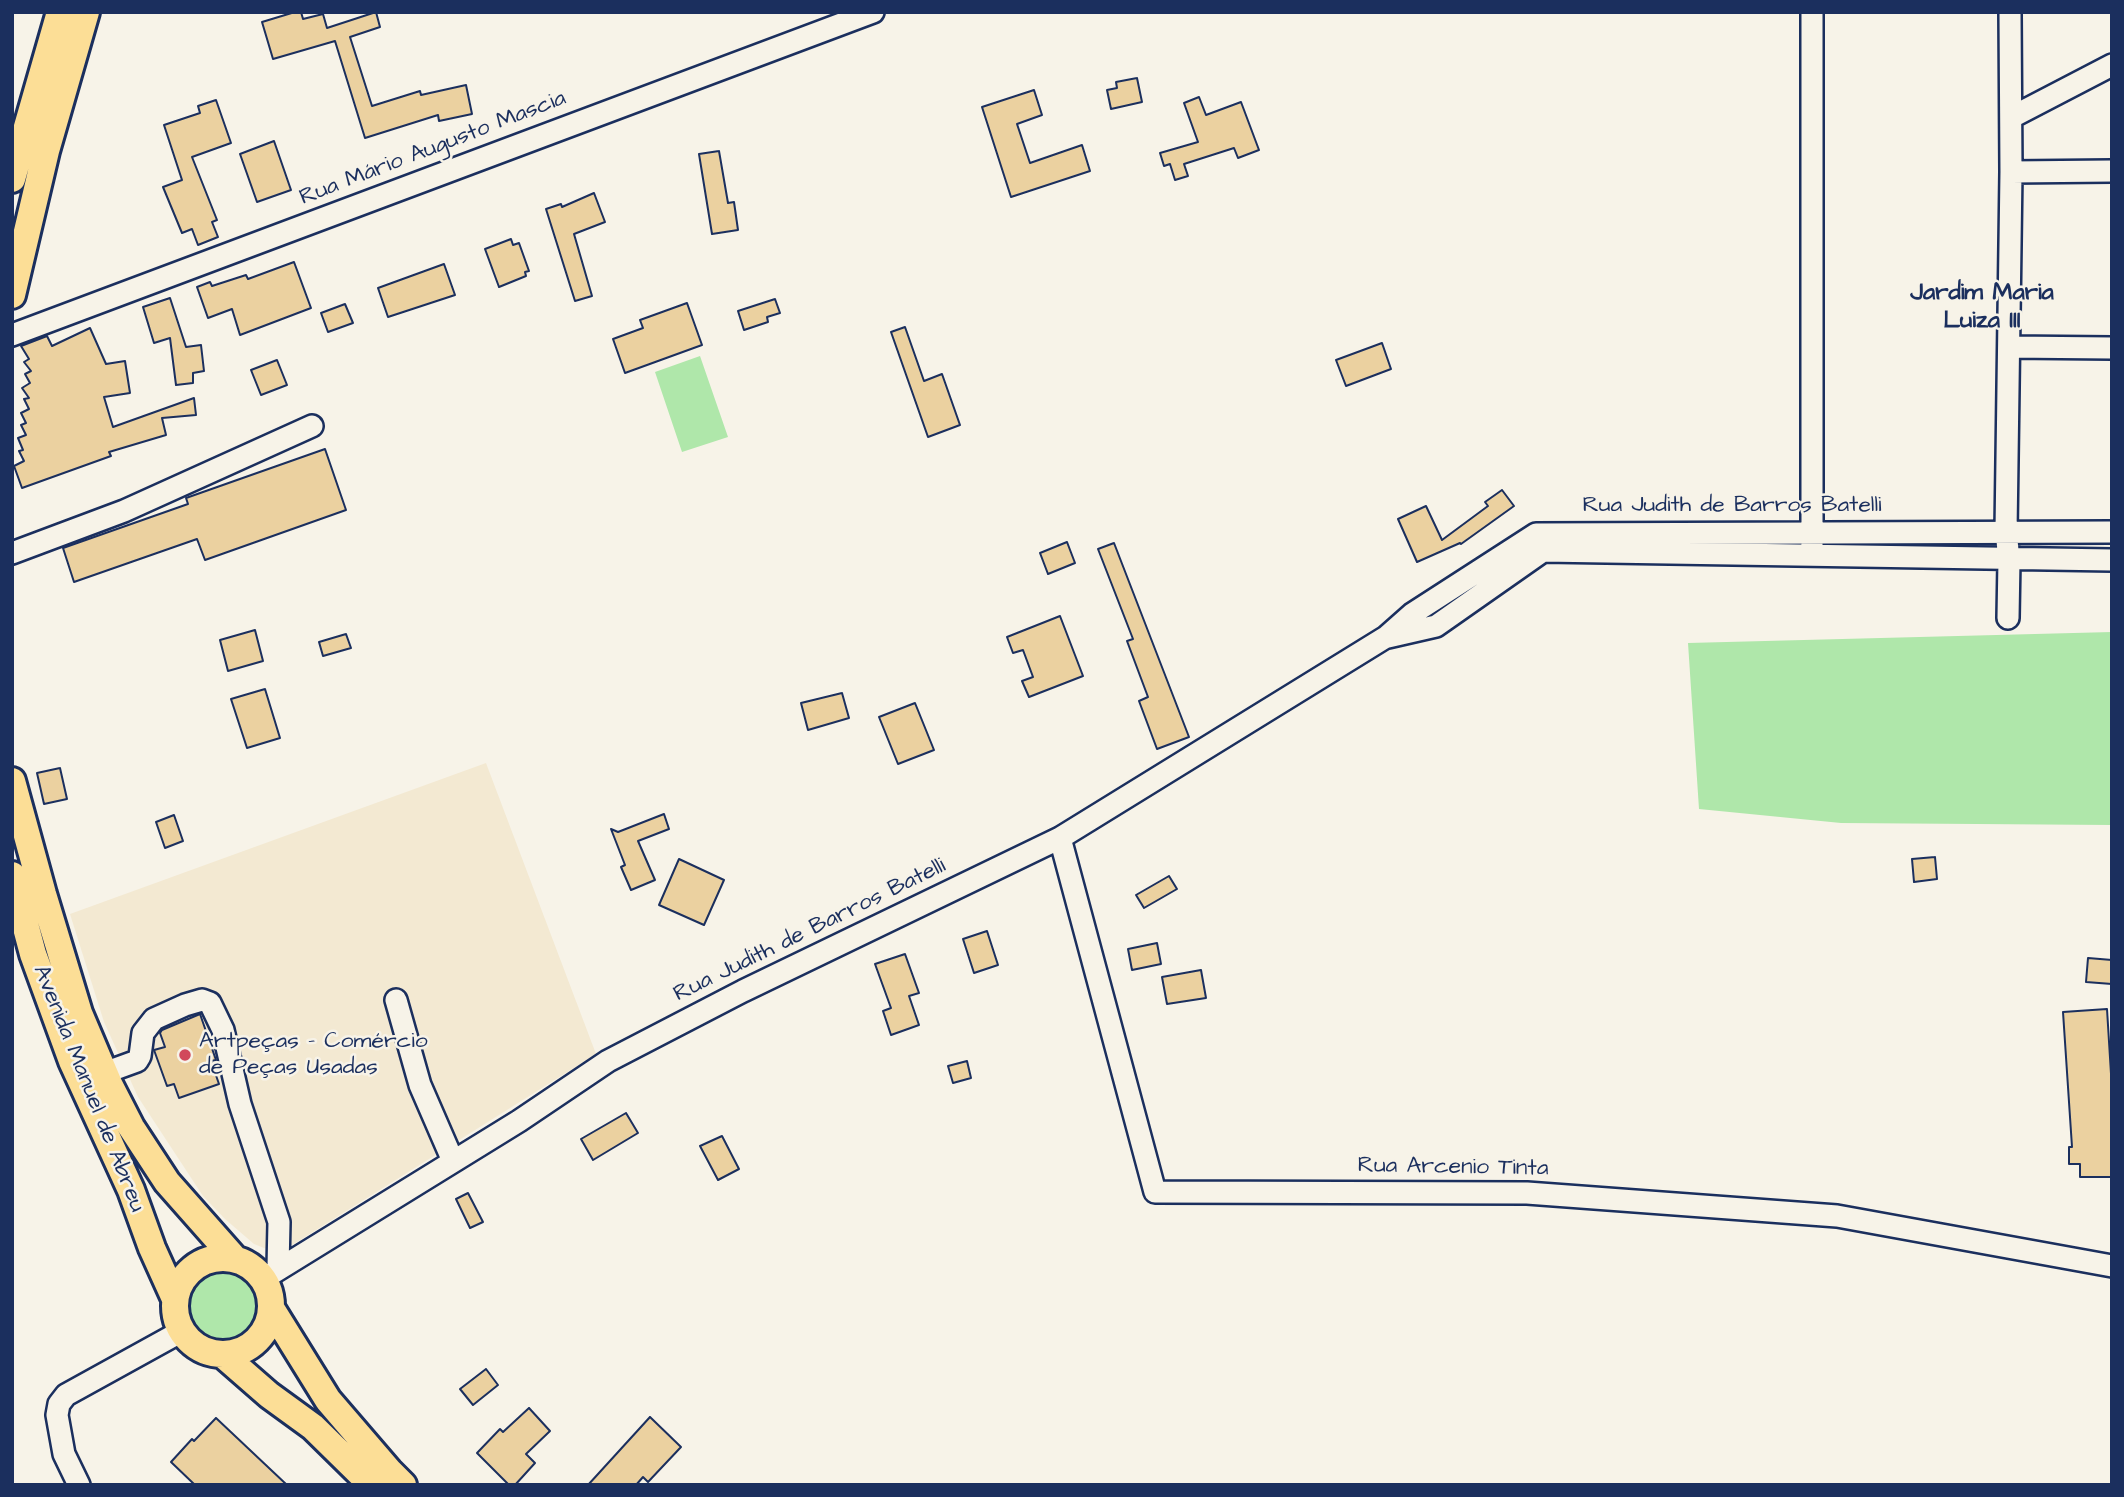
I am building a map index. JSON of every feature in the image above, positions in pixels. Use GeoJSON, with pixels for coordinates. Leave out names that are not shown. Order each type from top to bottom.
{"type":"FeatureCollection","features":[{"type":"Feature","properties":{"kind":"main road"},"geometry":{"type":"LineString","coordinates":[[12,179],[60,12]]}},
{"type":"Feature","properties":{"kind":"main road"},"geometry":{"type":"LineString","coordinates":[[12,295],[46,152],[86,12]]}},
{"type":"Feature","properties":{"kind":"main road","name":"Avenida Manuel de Abreu"},"geometry":{"type":"LineString","coordinates":[[12,781],[79,1013],[104,1073],[131,1127],[167,1182],[235,1259]]}},
{"type":"Feature","properties":{"kind":"main road","name":"Avenida Manuel de Abreu"},"geometry":{"type":"LineString","coordinates":[[12,874],[33,954],[72,1061],[131,1190],[175,1300]]}},
{"type":"Feature","properties":{"kind":"main road"},"geometry":{"type":"LineString","coordinates":[[215,1259],[235,1259],[270,1273],[271,1308],[267,1326],[256,1341],[240,1351],[222,1354],[206,1351],[192,1343],[182,1331],[176,1316],[175,1300],[182,1280],[196,1266],[215,1259]]}},
{"type":"Feature","properties":{"kind":"main road"},"geometry":{"type":"LineString","coordinates":[[271,1308],[328,1400],[403,1485]]}},
{"type":"Feature","properties":{"kind":"main road"},"geometry":{"type":"LineString","coordinates":[[222,1354],[269,1395],[313,1427],[372,1485]]}},
{"type":"Feature","properties":{"kind":"street","name":"Rua Mário Augusto Mascia"},"geometry":{"type":"LineString","coordinates":[[12,335],[873,12]]}},
{"type":"Feature","properties":{"kind":"street"},"geometry":{"type":"LineString","coordinates":[[1812,12],[1812,554]]}},
{"type":"Feature","properties":{"kind":"street"},"geometry":{"type":"LineString","coordinates":[[2008,618],[2009,560],[2006,531],[2012,117],[2010,12]]}},
{"type":"Feature","properties":{"kind":"street"},"geometry":{"type":"LineString","coordinates":[[2012,117],[2112,65]]}},
{"type":"Feature","properties":{"kind":"street"},"geometry":{"type":"LineString","coordinates":[[2011,172],[2112,171]]}},
{"type":"Feature","properties":{"kind":"street"},"geometry":{"type":"LineString","coordinates":[[2009,347],[2112,348]]}},
{"type":"Feature","properties":{"kind":"street"},"geometry":{"type":"LineString","coordinates":[[12,553],[124,511],[312,426]]}},
{"type":"Feature","properties":{"kind":"street","name":"Rua Judith de Barros Batelli"},"geometry":{"type":"LineString","coordinates":[[270,1273],[519,1121],[608,1060],[743,991],[1060,838],[1385,637],[1412,614],[1536,534],[2112,532]]}},
{"type":"Feature","properties":{"kind":"street","name":"Rua Judith de Barros Batelli"},"geometry":{"type":"LineString","coordinates":[[1385,637],[1436,626],[1543,551],[2112,560]]}},
{"type":"Feature","properties":{"kind":"street","name":"Rua Arcenio Tinta"},"geometry":{"type":"LineString","coordinates":[[1060,838],[1155,1192],[1527,1193],[1824,1215],[2112,1266]]}},
{"type":"Feature","properties":{"kind":"street"},"geometry":{"type":"LineString","coordinates":[[396,999],[420,1085],[453,1161]]}},
{"type":"Feature","properties":{"kind":"street"},"geometry":{"type":"LineString","coordinates":[[104,1073],[137,1061],[143,1034],[154,1018],[202,1000],[210,1003],[223,1030],[240,1104],[279,1222],[270,1273]]}},
{"type":"Feature","properties":{"kind":"street"},"geometry":{"type":"LineString","coordinates":[[79,1485],[64,1454],[57,1415],[59,1404],[66,1395],[182,1331]]}},
{"type":"Feature","properties":{"kind":"shaded area"},"geometry":{"type":"Polygon","coordinates":[[[486,763],[596,1054],[289,1247],[269,1250],[254,1244],[203,1196],[138,1097],[104,1022],[70,914],[486,763]]]}},
{"type":"Feature","properties":{"kind":"green space"},"geometry":{"type":"Polygon","coordinates":[[[700,356],[728,437],[682,452],[655,372],[700,356]]]}},
{"type":"Feature","properties":{"kind":"green space"},"geometry":{"type":"Polygon","coordinates":[[[2112,632],[2112,825],[1841,823],[1699,809],[1688,643],[2112,632]]]}},
{"type":"Feature","properties":{"kind":"green space"},"geometry":{"type":"Polygon","coordinates":[[[223,1273],[237,1276],[250,1284],[258,1297],[261,1311],[258,1325],[250,1338],[237,1346],[223,1349],[209,1346],[196,1338],[188,1325],[185,1311],[188,1297],[196,1284],[209,1276],[223,1273]]]}},
{"type":"Feature","properties":{"kind":"building"},"geometry":{"type":"Polygon","coordinates":[[[301,12],[303,19],[323,14],[327,28],[376,12],[380,27],[350,37],[372,106],[420,91],[421,95],[466,85],[472,114],[439,121],[438,115],[365,138],[335,41],[273,59],[262,22],[301,12]]]}},
{"type":"Feature","properties":{"kind":"building"},"geometry":{"type":"Polygon","coordinates":[[[1137,78],[1142,102],[1111,109],[1107,90],[1117,88],[1116,82],[1137,78]]]}},
{"type":"Feature","properties":{"kind":"building"},"geometry":{"type":"Polygon","coordinates":[[[1034,90],[1042,115],[1017,124],[1030,163],[1082,145],[1090,171],[1011,197],[982,107],[1034,90]]]}},
{"type":"Feature","properties":{"kind":"building"},"geometry":{"type":"Polygon","coordinates":[[[1199,97],[1206,115],[1241,102],[1259,150],[1238,158],[1234,148],[1184,164],[1188,176],[1175,180],[1170,164],[1164,166],[1160,153],[1198,142],[1184,103],[1199,97]]]}},
{"type":"Feature","properties":{"kind":"building"},"geometry":{"type":"Polygon","coordinates":[[[216,100],[231,143],[192,157],[217,220],[212,222],[218,237],[198,245],[192,229],[182,233],[163,187],[182,180],[164,125],[200,113],[198,106],[216,100]]]}},
{"type":"Feature","properties":{"kind":"building"},"geometry":{"type":"Polygon","coordinates":[[[274,141],[291,190],[257,202],[240,154],[274,141]]]}},
{"type":"Feature","properties":{"kind":"building"},"geometry":{"type":"Polygon","coordinates":[[[719,151],[728,203],[734,202],[738,230],[712,234],[699,154],[719,151]]]}},
{"type":"Feature","properties":{"kind":"building"},"geometry":{"type":"Polygon","coordinates":[[[594,193],[605,222],[574,234],[592,296],[575,301],[546,209],[561,204],[562,207],[594,193]]]}},
{"type":"Feature","properties":{"kind":"building"},"geometry":{"type":"Polygon","coordinates":[[[511,239],[513,245],[519,243],[529,271],[525,272],[526,276],[499,287],[485,249],[511,239]]]}},
{"type":"Feature","properties":{"kind":"building"},"geometry":{"type":"Polygon","coordinates":[[[294,262],[311,308],[240,335],[232,309],[208,318],[197,287],[210,282],[212,286],[246,275],[248,279],[294,262]]]}},
{"type":"Feature","properties":{"kind":"building"},"geometry":{"type":"Polygon","coordinates":[[[444,264],[455,295],[388,317],[378,288],[444,264]]]}},
{"type":"Feature","properties":{"kind":"building"},"geometry":{"type":"Polygon","coordinates":[[[170,298],[186,347],[201,345],[204,371],[193,373],[193,383],[176,385],[170,338],[154,343],[143,307],[170,298]]]}},
{"type":"Feature","properties":{"kind":"building"},"geometry":{"type":"Polygon","coordinates":[[[775,299],[780,313],[767,317],[768,322],[744,330],[738,311],[775,299]]]}},
{"type":"Feature","properties":{"kind":"building"},"geometry":{"type":"Polygon","coordinates":[[[687,303],[702,345],[625,373],[613,339],[643,328],[640,320],[687,303]]]}},
{"type":"Feature","properties":{"kind":"building"},"geometry":{"type":"Polygon","coordinates":[[[345,304],[353,323],[328,332],[321,313],[345,304]]]}},
{"type":"Feature","properties":{"kind":"building"},"geometry":{"type":"Polygon","coordinates":[[[905,327],[924,381],[942,374],[960,425],[928,437],[891,332],[905,327]]]}},
{"type":"Feature","properties":{"kind":"building"},"geometry":{"type":"Polygon","coordinates":[[[90,328],[106,364],[125,361],[130,393],[104,397],[113,427],[194,398],[196,415],[162,418],[166,435],[109,452],[111,456],[22,488],[14,466],[24,461],[19,451],[23,450],[18,438],[26,435],[21,425],[26,423],[21,413],[29,409],[24,399],[29,398],[22,388],[30,383],[25,374],[31,371],[24,362],[29,359],[21,346],[47,336],[52,346],[90,328]]]}},
{"type":"Feature","properties":{"kind":"building"},"geometry":{"type":"Polygon","coordinates":[[[1382,343],[1391,369],[1346,386],[1336,360],[1382,343]]]}},
{"type":"Feature","properties":{"kind":"building"},"geometry":{"type":"Polygon","coordinates":[[[277,360],[287,385],[261,395],[251,370],[277,360]]]}},
{"type":"Feature","properties":{"kind":"building"},"geometry":{"type":"Polygon","coordinates":[[[325,449],[346,510],[205,560],[197,539],[74,582],[63,548],[188,504],[186,498],[325,449]]]}},
{"type":"Feature","properties":{"kind":"building"},"geometry":{"type":"Polygon","coordinates":[[[1502,490],[1514,506],[1461,544],[1417,562],[1398,519],[1426,506],[1442,540],[1488,506],[1485,502],[1502,490]]]}},
{"type":"Feature","properties":{"kind":"building"},"geometry":{"type":"Polygon","coordinates":[[[1067,542],[1075,563],[1048,574],[1040,553],[1067,542]]]}},
{"type":"Feature","properties":{"kind":"building"},"geometry":{"type":"Polygon","coordinates":[[[1114,543],[1189,737],[1157,749],[1139,701],[1148,697],[1127,641],[1133,639],[1098,549],[1114,543]]]}},
{"type":"Feature","properties":{"kind":"building"},"geometry":{"type":"Polygon","coordinates":[[[1060,616],[1083,676],[1029,697],[1022,681],[1033,677],[1023,650],[1013,653],[1007,637],[1060,616]]]}},
{"type":"Feature","properties":{"kind":"building"},"geometry":{"type":"Polygon","coordinates":[[[255,630],[263,661],[228,671],[220,640],[255,630]]]}},
{"type":"Feature","properties":{"kind":"building"},"geometry":{"type":"Polygon","coordinates":[[[346,634],[351,648],[323,656],[319,642],[346,634]]]}},
{"type":"Feature","properties":{"kind":"building"},"geometry":{"type":"Polygon","coordinates":[[[265,689],[280,738],[247,748],[231,699],[265,689]]]}},
{"type":"Feature","properties":{"kind":"building"},"geometry":{"type":"Polygon","coordinates":[[[842,693],[849,718],[808,730],[801,703],[842,693]]]}},
{"type":"Feature","properties":{"kind":"building"},"geometry":{"type":"Polygon","coordinates":[[[915,703],[934,750],[898,764],[879,717],[915,703]]]}},
{"type":"Feature","properties":{"kind":"building"},"geometry":{"type":"Polygon","coordinates":[[[60,768],[67,799],[44,804],[37,773],[60,768]]]}},
{"type":"Feature","properties":{"kind":"building"},"geometry":{"type":"Polygon","coordinates":[[[664,814],[669,829],[638,841],[655,880],[631,890],[621,867],[625,865],[611,829],[618,832],[664,814]]]}},
{"type":"Feature","properties":{"kind":"building"},"geometry":{"type":"Polygon","coordinates":[[[174,815],[183,841],[165,848],[156,822],[174,815]]]}},
{"type":"Feature","properties":{"kind":"building"},"geometry":{"type":"Polygon","coordinates":[[[1935,857],[1937,879],[1914,882],[1912,859],[1935,857]]]}},
{"type":"Feature","properties":{"kind":"building"},"geometry":{"type":"Polygon","coordinates":[[[679,859],[724,880],[704,925],[659,905],[679,859]]]}},
{"type":"Feature","properties":{"kind":"building"},"geometry":{"type":"Polygon","coordinates":[[[1169,876],[1177,889],[1144,908],[1136,895],[1169,876]]]}},
{"type":"Feature","properties":{"kind":"building"},"geometry":{"type":"Polygon","coordinates":[[[987,931],[998,965],[974,973],[963,939],[987,931]]]}},
{"type":"Feature","properties":{"kind":"building"},"geometry":{"type":"Polygon","coordinates":[[[1157,943],[1161,964],[1132,970],[1128,949],[1157,943]]]}},
{"type":"Feature","properties":{"kind":"building"},"geometry":{"type":"Polygon","coordinates":[[[905,954],[919,993],[909,996],[919,1025],[891,1035],[883,1011],[891,1008],[875,964],[905,954]]]}},
{"type":"Feature","properties":{"kind":"building"},"geometry":{"type":"Polygon","coordinates":[[[2088,958],[2112,960],[2112,984],[2086,982],[2088,958]]]}},
{"type":"Feature","properties":{"kind":"building"},"geometry":{"type":"Polygon","coordinates":[[[1201,970],[1206,998],[1167,1004],[1162,977],[1201,970]]]}},
{"type":"Feature","properties":{"kind":"building"},"geometry":{"type":"Polygon","coordinates":[[[2107,1009],[2112,1090],[2112,1177],[2080,1177],[2080,1164],[2069,1164],[2069,1147],[2072,1147],[2063,1012],[2107,1009]]]}},
{"type":"Feature","properties":{"kind":"building","name":"Artpeças - Comércio de Peças Usadas"},"geometry":{"type":"Polygon","coordinates":[[[200,1014],[216,1060],[211,1061],[219,1084],[179,1098],[174,1084],[167,1086],[154,1050],[165,1047],[160,1033],[162,1030],[200,1014]]]}},
{"type":"Feature","properties":{"kind":"building"},"geometry":{"type":"Polygon","coordinates":[[[967,1061],[971,1078],[953,1083],[948,1066],[967,1061]]]}},
{"type":"Feature","properties":{"kind":"building"},"geometry":{"type":"Polygon","coordinates":[[[626,1113],[638,1133],[593,1160],[581,1139],[626,1113]]]}},
{"type":"Feature","properties":{"kind":"building"},"geometry":{"type":"Polygon","coordinates":[[[722,1136],[739,1169],[718,1180],[700,1146],[722,1136]]]}},
{"type":"Feature","properties":{"kind":"building"},"geometry":{"type":"Polygon","coordinates":[[[468,1193],[483,1222],[470,1228],[456,1199],[468,1193]]]}},
{"type":"Feature","properties":{"kind":"building"},"geometry":{"type":"Polygon","coordinates":[[[486,1369],[498,1385],[473,1405],[460,1389],[486,1369]]]}},
{"type":"Feature","properties":{"kind":"building"},"geometry":{"type":"Polygon","coordinates":[[[529,1408],[550,1431],[526,1454],[535,1463],[515,1485],[509,1485],[477,1453],[500,1429],[503,1432],[529,1408]]]}},
{"type":"Feature","properties":{"kind":"building"},"geometry":{"type":"Polygon","coordinates":[[[650,1417],[681,1447],[648,1482],[643,1477],[636,1485],[588,1485],[650,1417]]]}},
{"type":"Feature","properties":{"kind":"building"},"geometry":{"type":"Polygon","coordinates":[[[216,1418],[287,1485],[195,1485],[171,1462],[216,1418]]]}},
{"type":"Feature","properties":{"kind":"place","name":"Artpeças - Comércio de Peças Usadas"},"geometry":{"type":"Point","coordinates":[185,1055]}},
{"type":"Feature","properties":{"kind":"district","name":"Jardim Maria Luiza III"},"geometry":{"type":"Point","coordinates":[1982,308]}}]}
